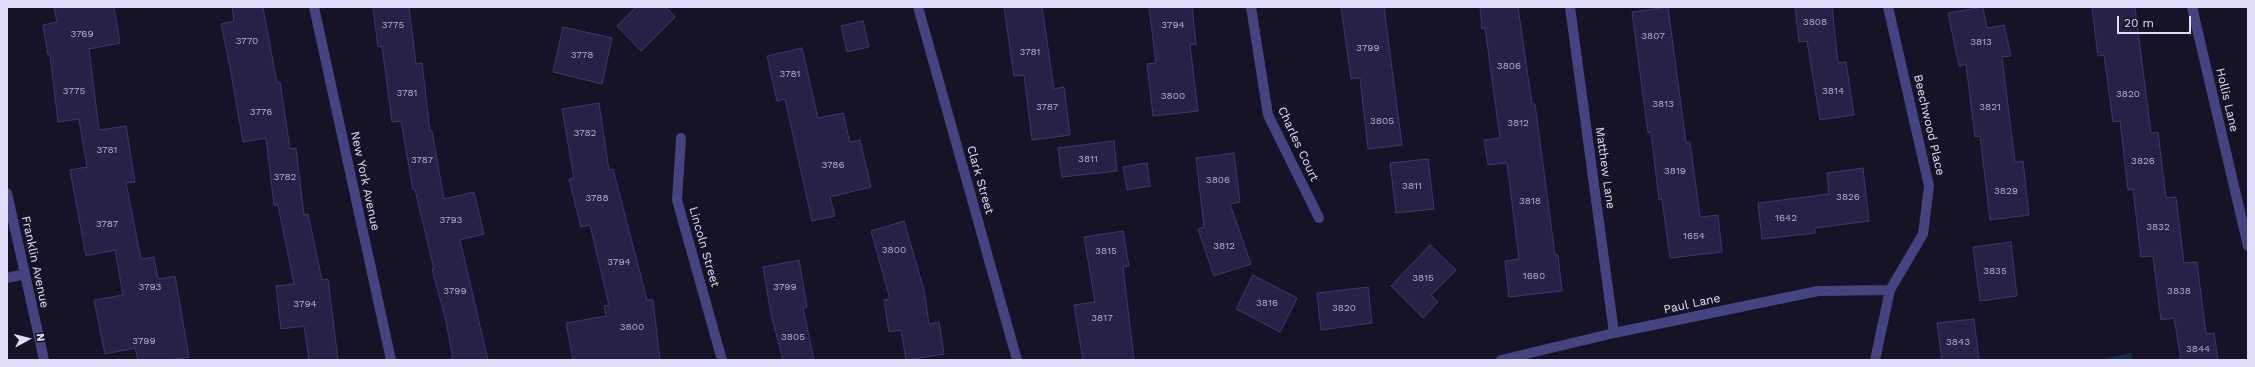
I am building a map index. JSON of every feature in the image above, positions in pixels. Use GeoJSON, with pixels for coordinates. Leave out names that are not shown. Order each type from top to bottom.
{"type":"FeatureCollection","features":[{"type":"Feature","properties":{"kind":"street","name":"New York Avenue"},"geometry":{"type":"LineString","coordinates":[[314,7],[391,360]]}},
{"type":"Feature","properties":{"kind":"street","name":"Clark Street"},"geometry":{"type":"LineString","coordinates":[[918,7],[1017,360]]}},
{"type":"Feature","properties":{"kind":"street","name":"Charles Court"},"geometry":{"type":"LineString","coordinates":[[1250,7],[1268,115],[1319,218]]}},
{"type":"Feature","properties":{"kind":"street","name":"Matthew Lane"},"geometry":{"type":"LineString","coordinates":[[1570,7],[1614,333]]}},
{"type":"Feature","properties":{"kind":"street","name":"Beechwood Place"},"geometry":{"type":"LineString","coordinates":[[1876,360],[1890,290],[1923,234],[1930,186],[1888,7]]}},
{"type":"Feature","properties":{"kind":"street","name":"Hollis Lane"},"geometry":{"type":"LineString","coordinates":[[2192,7],[2248,246]]}},
{"type":"Feature","properties":{"kind":"street","name":"Lincoln Street"},"geometry":{"type":"LineString","coordinates":[[681,138],[677,200],[722,360]]}},
{"type":"Feature","properties":{"kind":"street","name":"Franklin Avenue"},"geometry":{"type":"LineString","coordinates":[[7,194],[44,360]]}},
{"type":"Feature","properties":{"kind":"street"},"geometry":{"type":"LineString","coordinates":[[7,278],[24,274]]}},
{"type":"Feature","properties":{"kind":"street","name":"Paul Lane"},"geometry":{"type":"LineString","coordinates":[[1501,360],[1614,333],[1818,291],[1890,290]]}},
{"type":"Feature","properties":{"kind":"water"},"geometry":{"type":"Polygon","coordinates":[[[2131,353],[2133,360],[2099,360],[2131,353]]]}},
{"type":"Feature","properties":{"kind":"building"},"geometry":{"type":"Polygon","coordinates":[[[54,7],[114,7],[120,43],[89,49],[99,130],[126,126],[135,182],[126,183],[141,259],[154,257],[158,279],[175,276],[189,357],[172,360],[138,360],[135,348],[105,354],[94,300],[123,295],[115,250],[86,256],[70,170],[87,167],[79,119],[58,122],[50,55],[48,55],[43,25],[57,22],[54,7]]]}},
{"type":"Feature","properties":{"kind":"building"},"geometry":{"type":"Polygon","coordinates":[[[232,7],[263,7],[277,83],[280,82],[290,149],[296,148],[304,215],[308,214],[322,280],[328,279],[338,360],[309,360],[304,326],[281,329],[276,286],[294,284],[278,205],[274,205],[266,138],[243,142],[221,24],[234,21],[232,7]]]}},
{"type":"Feature","properties":{"kind":"building"},"geometry":{"type":"Polygon","coordinates":[[[373,7],[409,7],[416,64],[422,63],[430,131],[432,131],[444,199],[474,192],[484,234],[460,240],[488,360],[453,360],[446,321],[432,269],[434,269],[415,190],[413,190],[401,121],[392,122],[382,46],[378,47],[373,7]]]}},
{"type":"Feature","properties":{"kind":"building"},"geometry":{"type":"Polygon","coordinates":[[[636,7],[666,7],[675,17],[641,51],[617,26],[636,7]]]}},
{"type":"Feature","properties":{"kind":"building"},"geometry":{"type":"Polygon","coordinates":[[[1004,7],[1042,7],[1054,89],[1064,87],[1070,135],[1032,140],[1024,75],[1014,76],[1004,7]]]}},
{"type":"Feature","properties":{"kind":"building"},"geometry":{"type":"Polygon","coordinates":[[[1149,7],[1192,7],[1196,44],[1190,45],[1198,111],[1153,116],[1147,64],[1156,63],[1149,7]]]}},
{"type":"Feature","properties":{"kind":"building"},"geometry":{"type":"Polygon","coordinates":[[[1341,7],[1384,7],[1402,145],[1368,149],[1360,78],[1351,79],[1341,7]]]}},
{"type":"Feature","properties":{"kind":"building"},"geometry":{"type":"Polygon","coordinates":[[[1480,7],[1518,7],[1532,104],[1535,104],[1555,255],[1558,255],[1562,291],[1509,297],[1505,261],[1519,259],[1507,163],[1488,165],[1484,140],[1500,138],[1485,28],[1482,29],[1480,7]]]}},
{"type":"Feature","properties":{"kind":"building"},"geometry":{"type":"Polygon","coordinates":[[[1668,7],[1686,143],[1690,142],[1700,217],[1718,215],[1722,252],[1670,258],[1662,199],[1659,200],[1651,132],[1648,133],[1632,12],[1668,7]]]}},
{"type":"Feature","properties":{"kind":"building"},"geometry":{"type":"Polygon","coordinates":[[[1795,7],[1832,7],[1838,63],[1846,62],[1854,115],[1820,120],[1807,41],[1799,42],[1795,7]]]}},
{"type":"Feature","properties":{"kind":"building"},"geometry":{"type":"Polygon","coordinates":[[[1983,7],[1987,28],[2004,25],[2011,56],[2002,57],[2015,162],[2023,161],[2029,215],[1990,220],[1980,136],[1975,137],[1966,64],[1959,66],[1948,13],[1983,7]]]}},
{"type":"Feature","properties":{"kind":"building"},"geometry":{"type":"Polygon","coordinates":[[[2092,7],[2135,7],[2151,133],[2158,132],[2166,198],[2176,197],[2184,263],[2197,262],[2206,334],[2214,333],[2218,360],[2181,360],[2174,318],[2161,320],[2153,256],[2141,257],[2133,189],[2128,190],[2120,121],[2113,122],[2104,55],[2098,56],[2092,7]]]}},
{"type":"Feature","properties":{"kind":"building"},"geometry":{"type":"Polygon","coordinates":[[[863,21],[869,47],[847,52],[841,26],[863,21]]]}},
{"type":"Feature","properties":{"kind":"building"},"geometry":{"type":"Polygon","coordinates":[[[563,27],[612,38],[602,84],[553,72],[563,27]]]}},
{"type":"Feature","properties":{"kind":"building"},"geometry":{"type":"Polygon","coordinates":[[[802,48],[818,118],[843,113],[850,142],[860,140],[871,187],[830,197],[835,216],[812,221],[785,99],[777,101],[767,56],[802,48]]]}},
{"type":"Feature","properties":{"kind":"building"},"geometry":{"type":"Polygon","coordinates":[[[599,103],[609,170],[613,169],[647,300],[653,300],[660,360],[573,360],[566,323],[606,316],[604,306],[609,305],[590,225],[581,227],[569,179],[574,178],[562,109],[599,103]]]}},
{"type":"Feature","properties":{"kind":"building"},"geometry":{"type":"Polygon","coordinates":[[[1114,141],[1117,171],[1062,177],[1058,148],[1114,141]]]}},
{"type":"Feature","properties":{"kind":"building"},"geometry":{"type":"Polygon","coordinates":[[[1234,153],[1240,202],[1230,204],[1251,264],[1214,276],[1198,229],[1204,227],[1196,158],[1234,153]]]}},
{"type":"Feature","properties":{"kind":"building"},"geometry":{"type":"Polygon","coordinates":[[[1428,159],[1434,209],[1396,213],[1390,163],[1428,159]]]}},
{"type":"Feature","properties":{"kind":"building"},"geometry":{"type":"Polygon","coordinates":[[[1147,163],[1150,186],[1127,190],[1123,167],[1147,163]]]}},
{"type":"Feature","properties":{"kind":"building"},"geometry":{"type":"Polygon","coordinates":[[[1863,168],[1869,221],[1815,228],[1815,233],[1762,239],[1758,203],[1829,194],[1827,173],[1863,168]]]}},
{"type":"Feature","properties":{"kind":"building"},"geometry":{"type":"Polygon","coordinates":[[[904,221],[924,290],[929,324],[939,322],[944,354],[906,360],[901,330],[889,332],[884,300],[890,299],[871,231],[904,221]]]}},
{"type":"Feature","properties":{"kind":"building"},"geometry":{"type":"Polygon","coordinates":[[[1123,231],[1129,266],[1123,267],[1134,360],[1083,360],[1074,305],[1095,302],[1084,237],[1123,231]]]}},
{"type":"Feature","properties":{"kind":"building"},"geometry":{"type":"Polygon","coordinates":[[[2011,242],[2017,296],[1980,301],[1973,247],[2011,242]]]}},
{"type":"Feature","properties":{"kind":"building"},"geometry":{"type":"Polygon","coordinates":[[[1430,245],[1456,270],[1431,295],[1438,302],[1423,318],[1391,286],[1430,245]]]}},
{"type":"Feature","properties":{"kind":"building"},"geometry":{"type":"Polygon","coordinates":[[[799,260],[807,307],[803,308],[814,360],[783,360],[771,314],[763,267],[799,260]]]}},
{"type":"Feature","properties":{"kind":"building"},"geometry":{"type":"Polygon","coordinates":[[[1253,275],[1297,298],[1280,332],[1236,309],[1253,275]]]}},
{"type":"Feature","properties":{"kind":"building"},"geometry":{"type":"Polygon","coordinates":[[[1368,287],[1372,323],[1321,330],[1317,293],[1368,287]]]}},
{"type":"Feature","properties":{"kind":"building"},"geometry":{"type":"Polygon","coordinates":[[[1974,319],[1979,360],[1942,360],[1937,323],[1974,319]]]}}]}
